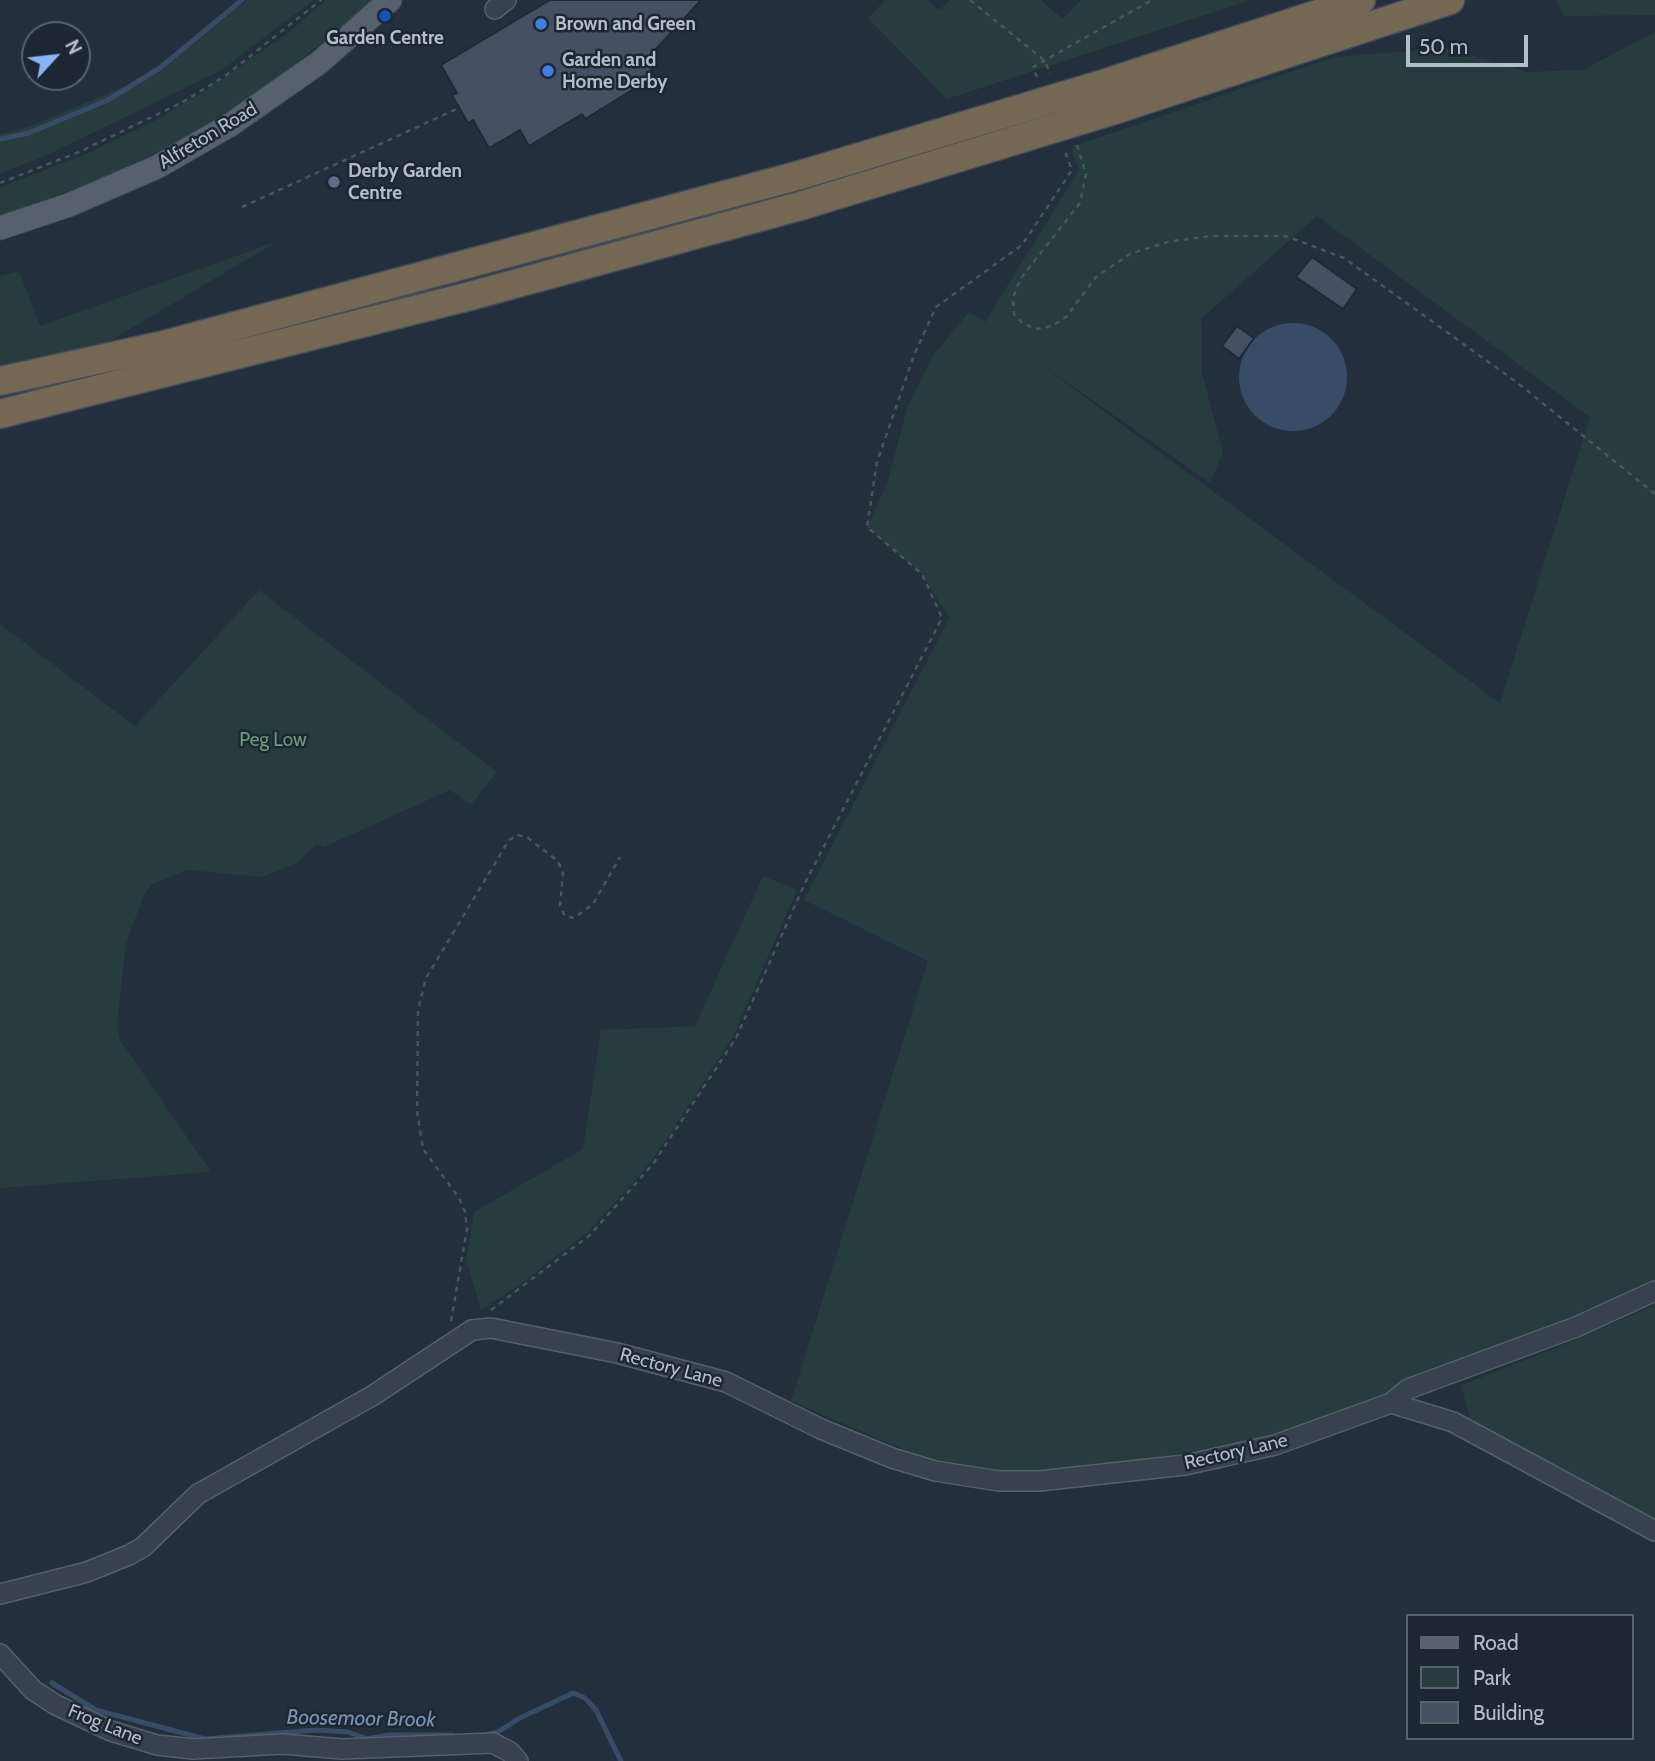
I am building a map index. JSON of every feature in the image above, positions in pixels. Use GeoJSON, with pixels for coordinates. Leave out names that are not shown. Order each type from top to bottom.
{"type":"FeatureCollection","features":[{"type":"Feature","properties":{"kind":"highway"},"geometry":{"type":"LineString","coordinates":[[0,381],[173,343],[762,186],[1103,84],[1361,0]]}},
{"type":"Feature","properties":{"kind":"highway"},"geometry":{"type":"LineString","coordinates":[[0,414],[470,296],[800,206],[1140,102],[1450,0]]}},
{"type":"Feature","properties":{"kind":"main road","name":"Alfreton Road"},"geometry":{"type":"LineString","coordinates":[[0,228],[69,205],[157,167],[230,125],[320,62],[390,0]]}},
{"type":"Feature","properties":{"kind":"street","name":"Rectory Lane"},"geometry":{"type":"LineString","coordinates":[[472,1330],[491,1328],[617,1353],[726,1382],[821,1429],[892,1458],[935,1471],[999,1481],[1094,1476],[1209,1460],[1309,1434],[1391,1403],[1408,1389],[1576,1327],[1655,1291]]}},
{"type":"Feature","properties":{"kind":"street"},"geometry":{"type":"LineString","coordinates":[[0,1594],[87,1572],[129,1555],[143,1547],[198,1494],[372,1396],[472,1330]]}},
{"type":"Feature","properties":{"kind":"street"},"geometry":{"type":"LineString","coordinates":[[1391,1403],[1453,1422],[1655,1531]]}},
{"type":"Feature","properties":{"kind":"street","name":"Frog Lane"},"geometry":{"type":"LineString","coordinates":[[0,1654],[33,1690],[90,1722],[157,1745],[176,1748],[284,1744],[342,1749],[494,1744],[510,1752],[518,1761]]}},
{"type":"Feature","properties":{"kind":"path"},"geometry":{"type":"LineString","coordinates":[[0,183],[79,152],[181,103],[225,76],[321,0]]}},
{"type":"Feature","properties":{"kind":"path"},"geometry":{"type":"LineString","coordinates":[[970,0],[1045,61],[1050,74]]}},
{"type":"Feature","properties":{"kind":"path"},"geometry":{"type":"LineString","coordinates":[[1037,77],[1033,67],[1152,0]]}},
{"type":"Feature","properties":{"kind":"path"},"geometry":{"type":"LineString","coordinates":[[242,207],[459,108]]}},
{"type":"Feature","properties":{"kind":"path"},"geometry":{"type":"LineString","coordinates":[[1076,142],[1086,174],[1080,203],[1021,278],[1013,298],[1014,314],[1023,324],[1038,329],[1052,326],[1066,317],[1096,277],[1130,254],[1167,242],[1210,236],[1286,236],[1344,258],[1519,384],[1655,494]]}},
{"type":"Feature","properties":{"kind":"path"},"geometry":{"type":"LineString","coordinates":[[472,1330],[484,1315],[590,1235],[653,1164],[736,1038],[805,883],[942,618],[922,574],[867,527],[877,462],[914,355],[936,307],[1023,245],[1072,170],[1063,146]]}},
{"type":"Feature","properties":{"kind":"path"},"geometry":{"type":"LineString","coordinates":[[449,1346],[466,1220],[459,1198],[423,1149],[416,1111],[420,997],[426,978],[509,839],[518,835],[528,838],[558,861],[563,873],[560,906],[565,916],[574,918],[593,904],[620,857]]}},
{"type":"Feature","properties":{"kind":"green space"},"geometry":{"type":"Polygon","coordinates":[[[247,0],[314,0],[220,71],[45,156],[0,173],[0,134],[28,127],[161,71],[247,0]]]}},
{"type":"Feature","properties":{"kind":"green space"},"geometry":{"type":"Polygon","coordinates":[[[326,0],[375,0],[265,88],[175,144],[90,183],[0,216],[0,187],[84,155],[156,120],[203,92],[288,33],[326,0]]]}},
{"type":"Feature","properties":{"kind":"green space"},"geometry":{"type":"Polygon","coordinates":[[[885,0],[927,0],[939,10],[950,0],[1041,0],[1063,19],[1081,0],[1251,0],[947,99],[868,18],[885,0]]]}},
{"type":"Feature","properties":{"kind":"green space"},"geometry":{"type":"Polygon","coordinates":[[[1557,0],[1655,0],[1655,15],[1563,16],[1557,0]]]}},
{"type":"Feature","properties":{"kind":"green space"},"geometry":{"type":"Polygon","coordinates":[[[1655,32],[1655,1280],[1534,1333],[1405,1380],[1383,1396],[1312,1423],[1256,1439],[1102,1468],[971,1478],[791,1401],[928,961],[804,900],[949,618],[922,574],[867,527],[887,484],[907,408],[934,354],[969,312],[985,322],[1079,170],[1071,147],[1334,57],[1449,48],[1527,72],[1583,70],[1655,32]],[[1317,216],[1201,319],[1202,373],[1223,452],[1210,483],[1028,355],[1500,703],[1590,417],[1317,216]]]}},
{"type":"Feature","properties":{"kind":"green space"},"geometry":{"type":"Polygon","coordinates":[[[278,241],[105,344],[0,367],[0,276],[19,271],[40,326],[278,241]]]}},
{"type":"Feature","properties":{"kind":"green space","name":"Peg Low"},"geometry":{"type":"Polygon","coordinates":[[[259,590],[497,772],[471,805],[450,790],[324,847],[316,844],[297,863],[262,877],[187,870],[152,884],[144,895],[126,943],[117,1024],[120,1040],[211,1172],[0,1188],[0,624],[135,726],[259,590]]]}},
{"type":"Feature","properties":{"kind":"green space"},"geometry":{"type":"Polygon","coordinates":[[[763,876],[797,890],[733,1037],[651,1162],[590,1230],[518,1286],[481,1310],[466,1260],[474,1212],[583,1149],[601,1030],[695,1026],[763,876]]]}},
{"type":"Feature","properties":{"kind":"green space"},"geometry":{"type":"Polygon","coordinates":[[[1655,1305],[1655,1522],[1471,1421],[1461,1385],[1554,1349],[1655,1305]]]}},
{"type":"Feature","properties":{"kind":"water"},"geometry":{"type":"Polygon","coordinates":[[[1293,323],[1314,327],[1331,339],[1343,356],[1347,377],[1343,398],[1331,415],[1314,427],[1293,431],[1272,427],[1255,415],[1243,398],[1239,377],[1243,356],[1255,339],[1272,327],[1293,323]]]}},
{"type":"Feature","properties":{"kind":"building","name":"Garden and Home Derby"},"geometry":{"type":"Polygon","coordinates":[[[550,0],[701,0],[646,60],[655,76],[585,119],[582,114],[529,146],[520,130],[489,148],[473,120],[468,123],[452,95],[457,93],[441,65],[550,0]]]}},
{"type":"Feature","properties":{"kind":"building"},"geometry":{"type":"Polygon","coordinates":[[[1312,257],[1357,289],[1343,309],[1296,277],[1312,257]]]}},
{"type":"Feature","properties":{"kind":"building"},"geometry":{"type":"Polygon","coordinates":[[[1237,326],[1254,338],[1239,359],[1222,346],[1237,326]]]}},
{"type":"Feature","properties":{"kind":"waterway"},"geometry":{"type":"LineString","coordinates":[[0,139],[29,133],[108,100],[160,68],[242,0]]}},
{"type":"Feature","properties":{"kind":"waterway","name":"Boosemoor Brook"},"geometry":{"type":"LineString","coordinates":[[52,1683],[96,1710],[205,1739],[316,1730],[348,1732],[367,1739],[388,1735],[452,1735]]}},
{"type":"Feature","properties":{"kind":"waterway","name":"Boosemoor Brook"},"geometry":{"type":"LineString","coordinates":[[486,1735],[498,1732],[520,1718],[573,1693],[585,1698],[596,1710],[621,1761]]}},
{"type":"Feature","properties":{"kind":"place","name":"Garden Centre"},"geometry":{"type":"Point","coordinates":[385,16]}},
{"type":"Feature","properties":{"kind":"place","name":"Brown and Green"},"geometry":{"type":"Point","coordinates":[541,24]}},
{"type":"Feature","properties":{"kind":"place","name":"Garden and Home Derby"},"geometry":{"type":"Point","coordinates":[548,71]}},
{"type":"Feature","properties":{"kind":"place","name":"Derby Garden Centre"},"geometry":{"type":"Point","coordinates":[334,182]}}]}
